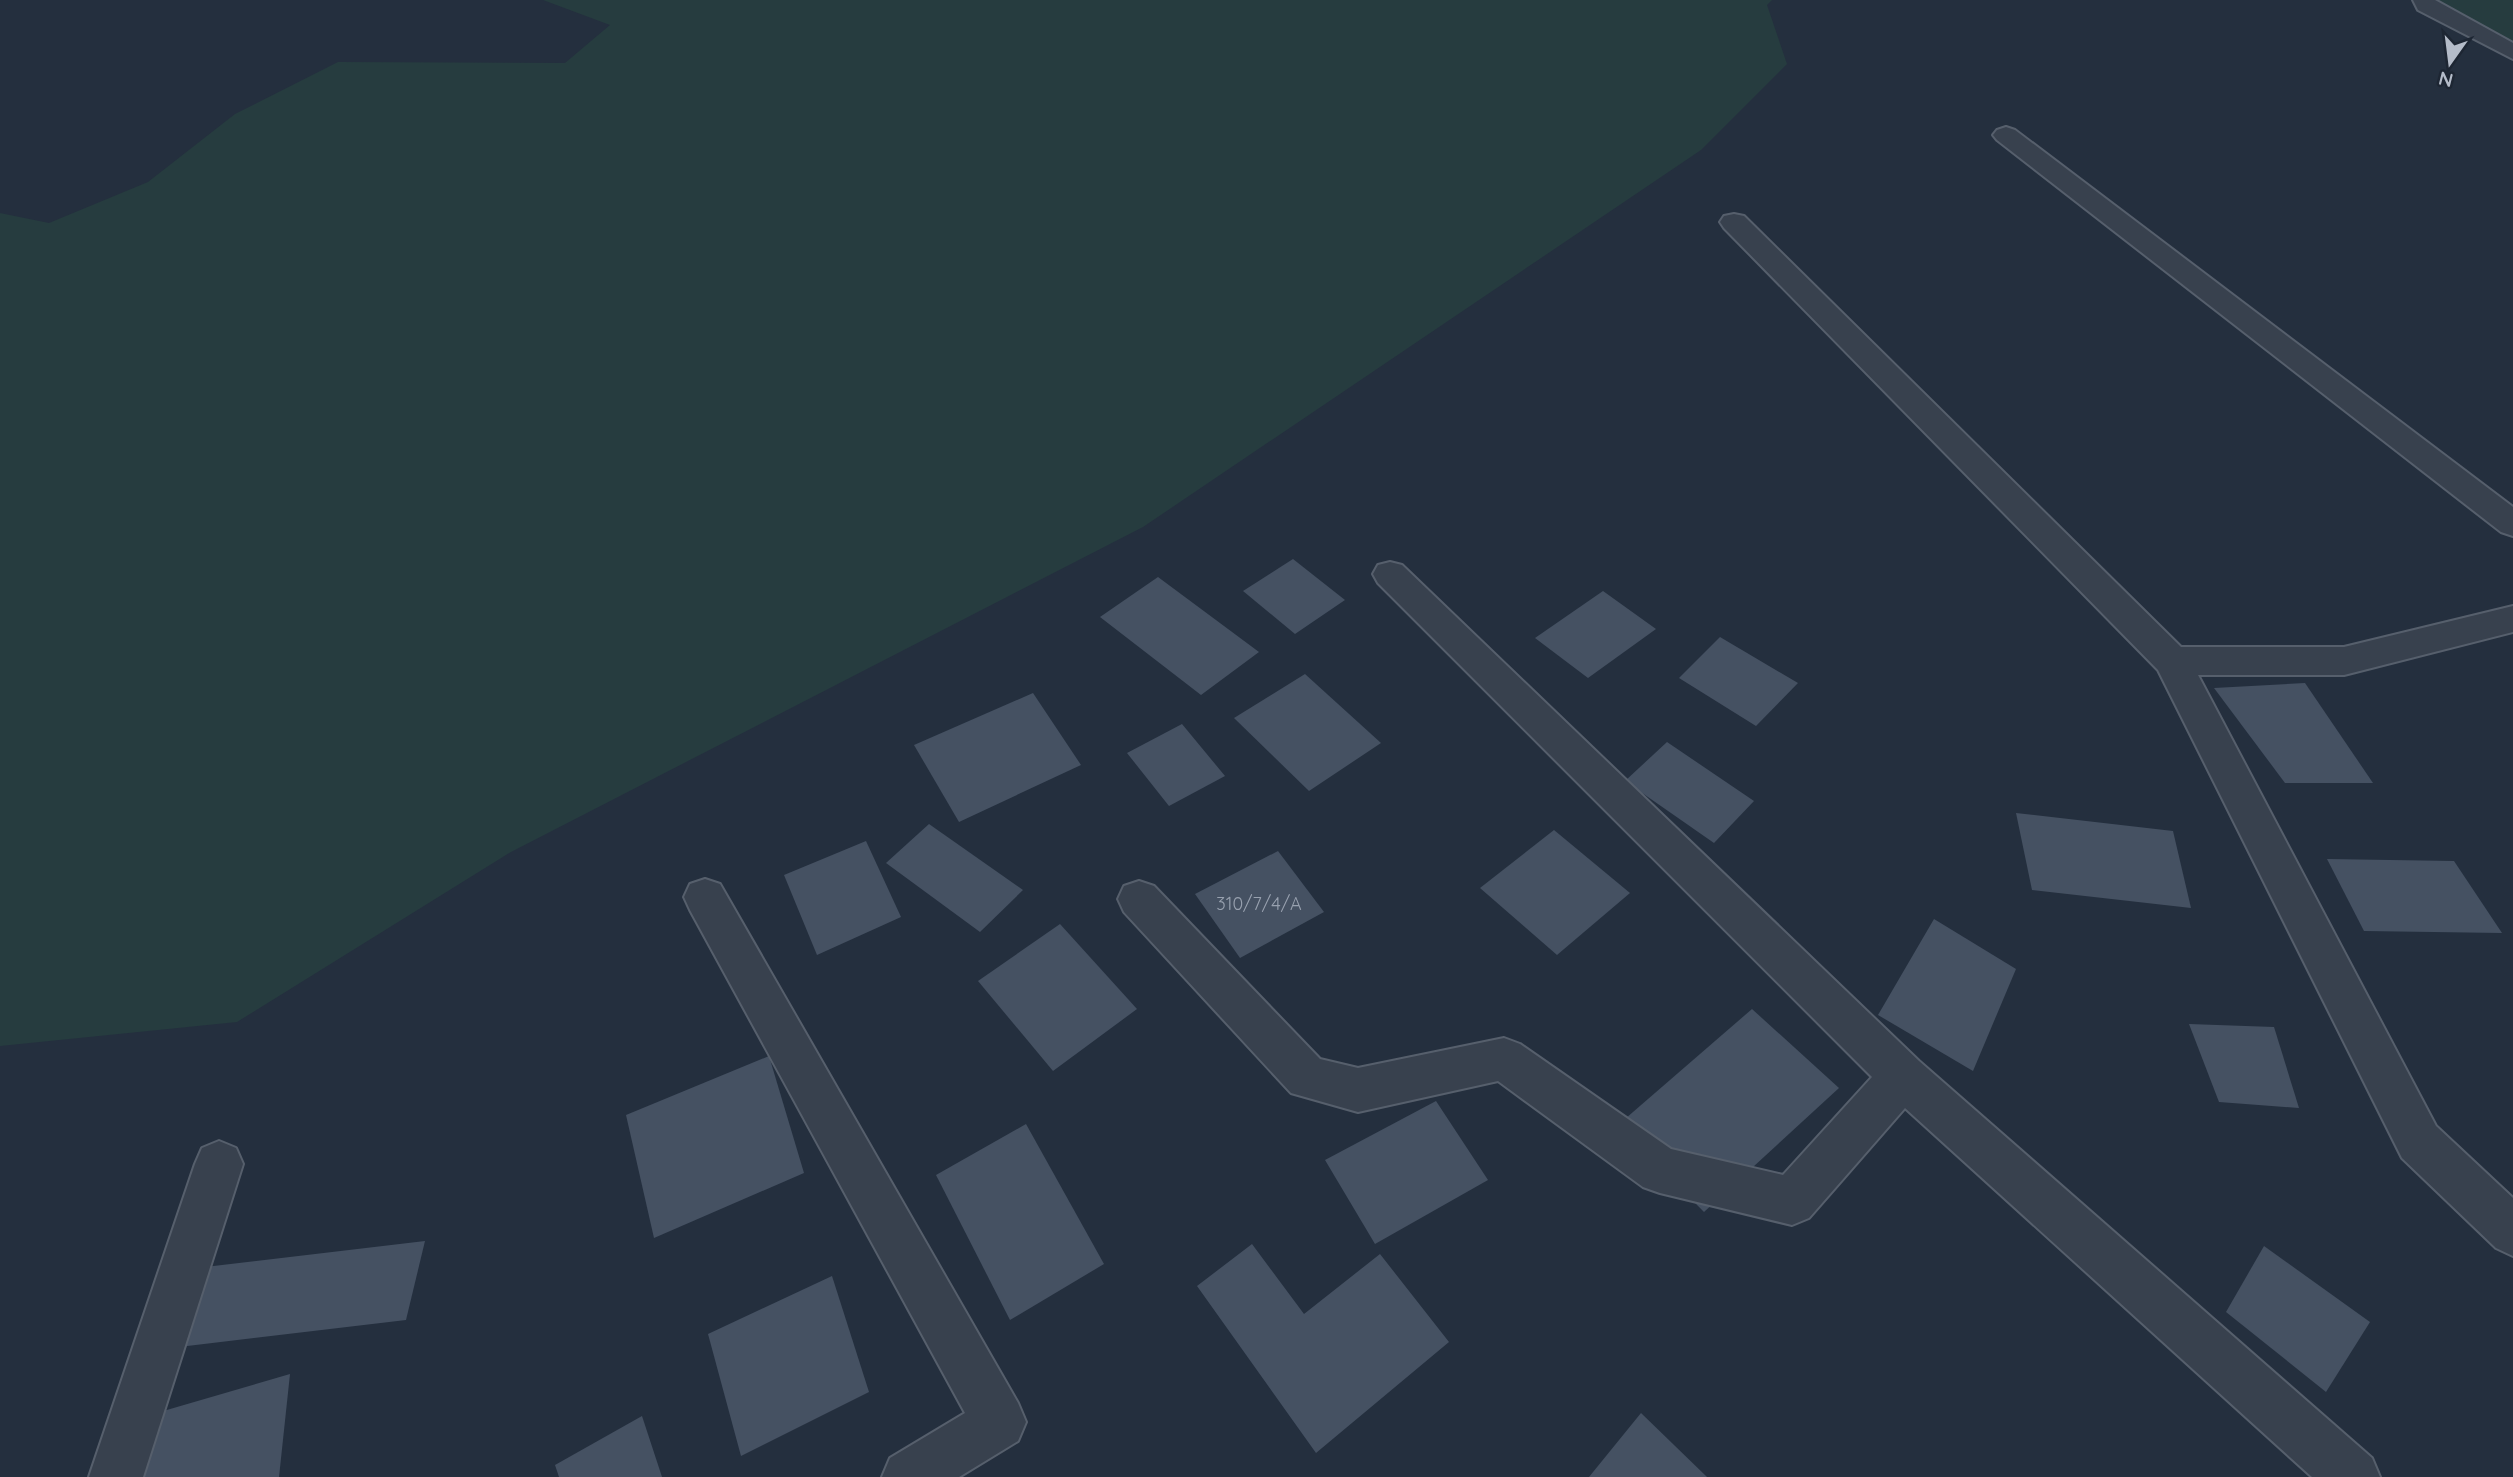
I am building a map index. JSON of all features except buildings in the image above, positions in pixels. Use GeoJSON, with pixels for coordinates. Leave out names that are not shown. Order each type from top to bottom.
{"type":"FeatureCollection","features":[{"type":"Feature","properties":{"kind":"street"},"geometry":{"type":"LineString","coordinates":[[2424,0],[2426,5],[2513,52]]}},
{"type":"Feature","properties":{"kind":"street"},"geometry":{"type":"LineString","coordinates":[[2006,135],[2513,524]]}},
{"type":"Feature","properties":{"kind":"street"},"geometry":{"type":"LineString","coordinates":[[1734,222],[2172,661],[2419,1142],[2513,1231]]}},
{"type":"Feature","properties":{"kind":"street"},"geometry":{"type":"LineString","coordinates":[[1391,573],[1903,1076],[2353,1477]]}},
{"type":"Feature","properties":{"kind":"street"},"geometry":{"type":"LineString","coordinates":[[2172,661],[2344,661],[2513,619]]}},
{"type":"Feature","properties":{"kind":"street"},"geometry":{"type":"LineString","coordinates":[[705,897],[999,1422],[909,1477]]}},
{"type":"Feature","properties":{"kind":"street"},"geometry":{"type":"LineString","coordinates":[[1139,899],[1307,1078],[1358,1090],[1504,1059],[1660,1170],[1779,1198],[1792,1200],[1903,1076]]}},
{"type":"Feature","properties":{"kind":"street"},"geometry":{"type":"LineString","coordinates":[[116,1477],[219,1164]]}},
{"type":"Feature","properties":{"kind":"green space"},"geometry":{"type":"Polygon","coordinates":[[[543,0],[1772,0],[1767,5],[1787,64],[1701,150],[1143,527],[511,852],[237,1022],[0,1046],[0,213],[49,223],[148,182],[235,114],[338,62],[565,63],[610,25],[543,0]]]}},
{"type":"Feature","properties":{"kind":"green space"},"geometry":{"type":"Polygon","coordinates":[[[2414,0],[2513,0],[2513,49],[2414,0]]]}}]}
